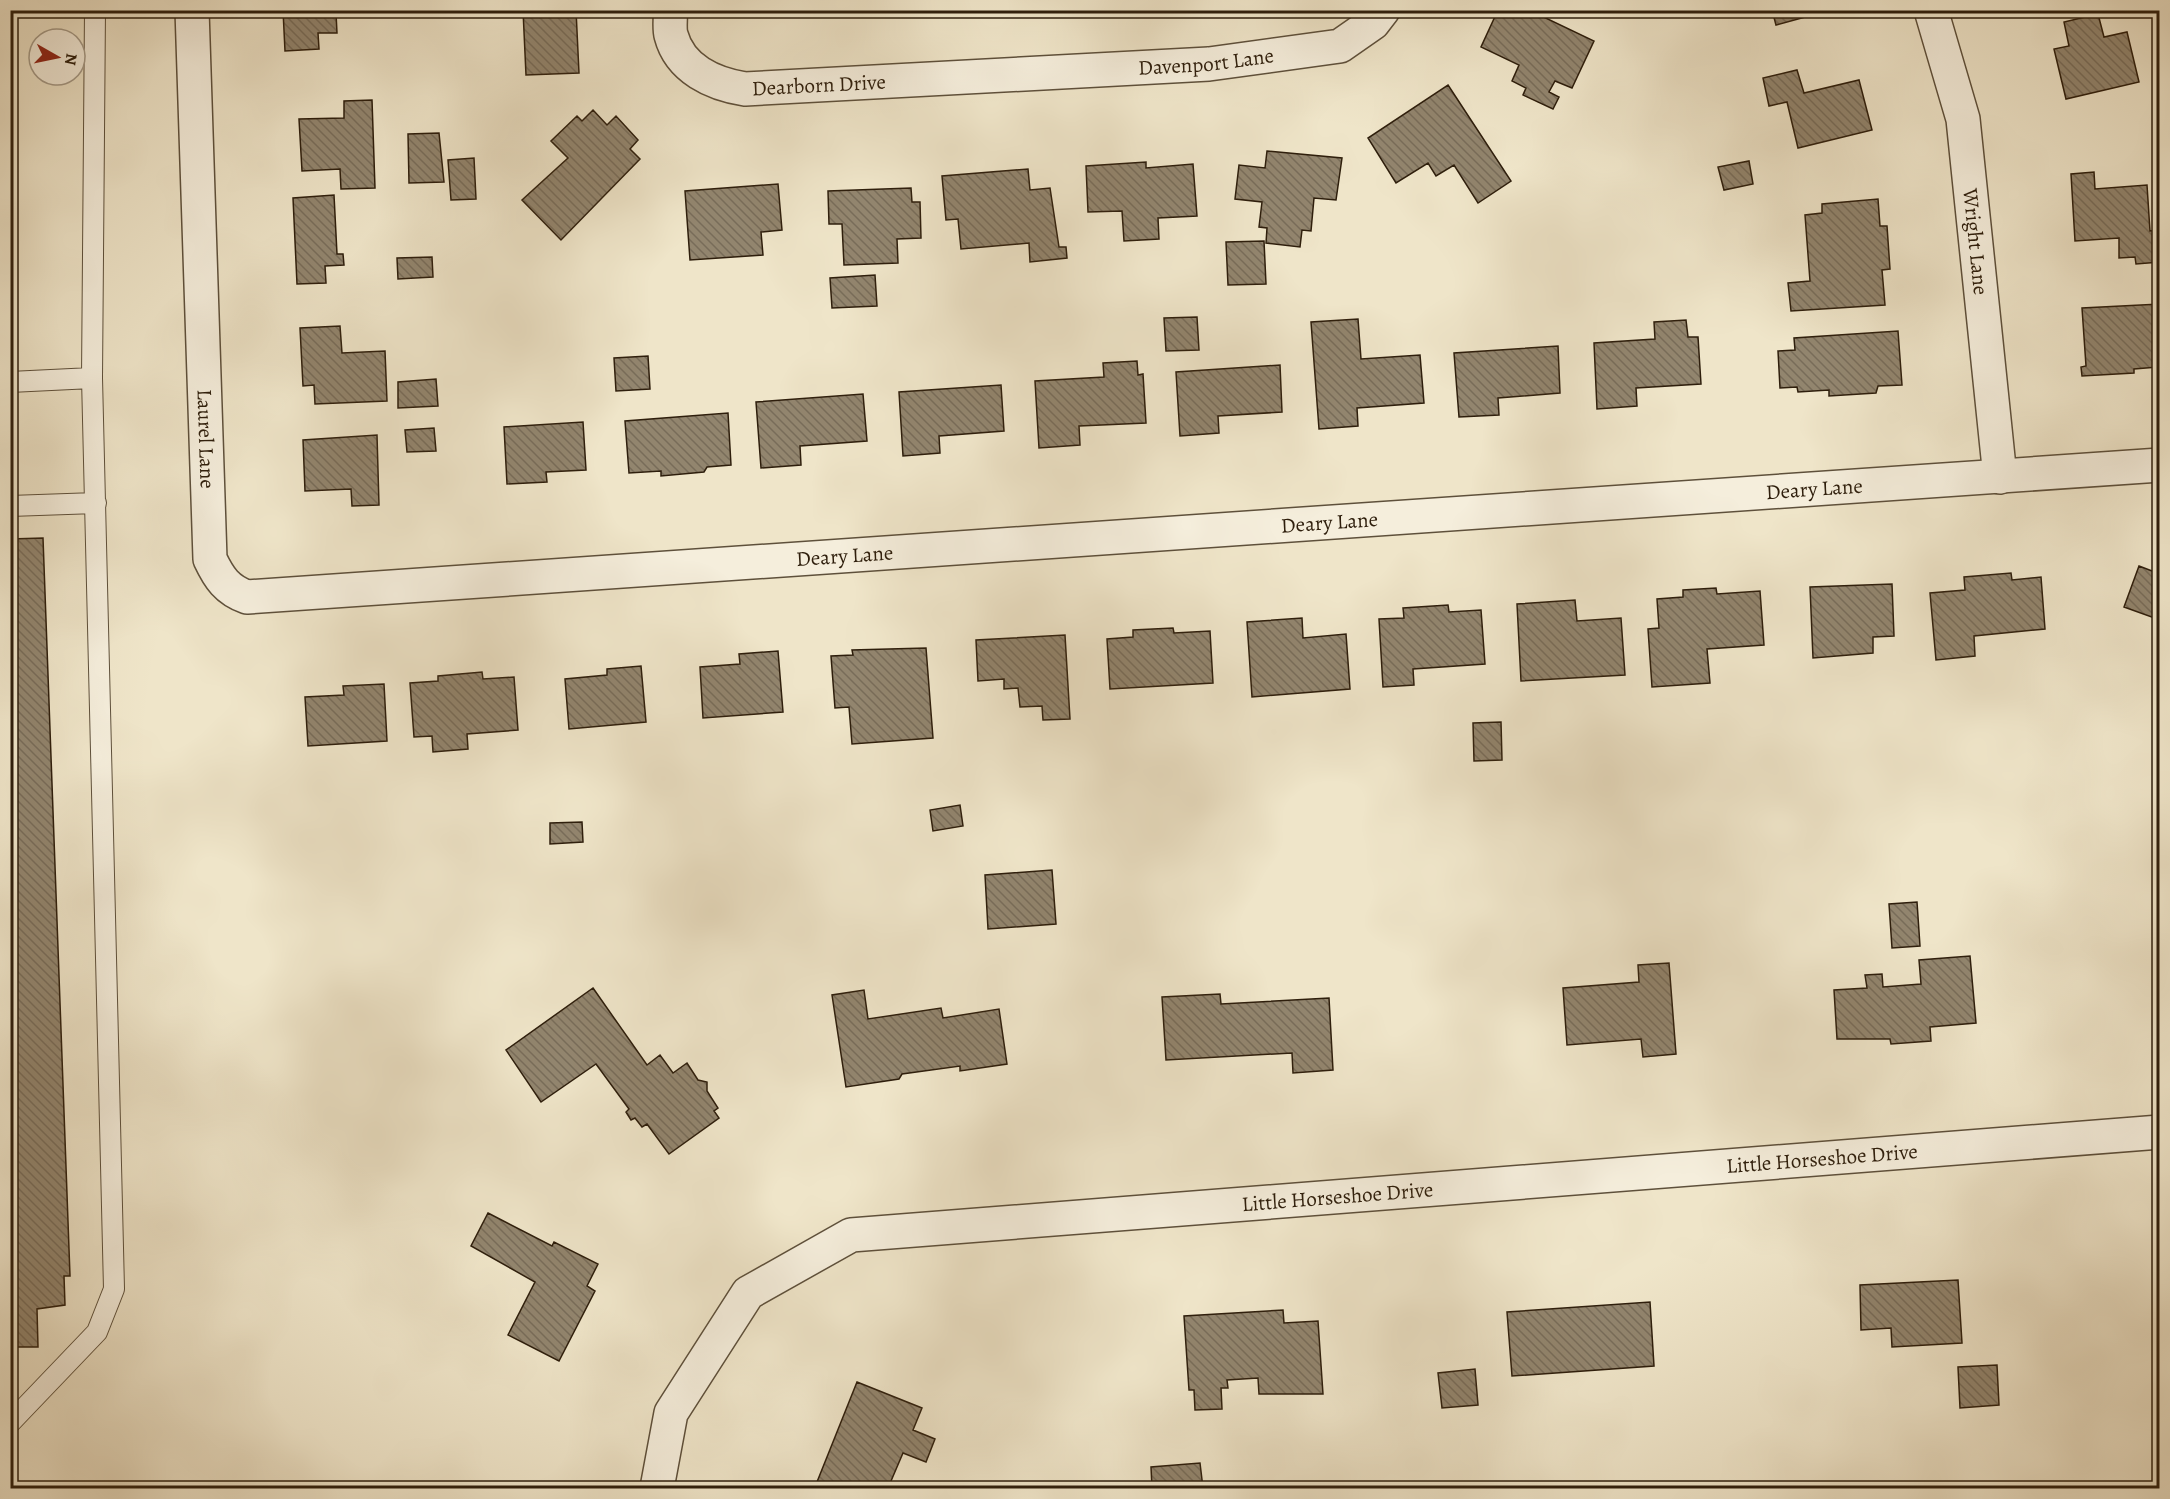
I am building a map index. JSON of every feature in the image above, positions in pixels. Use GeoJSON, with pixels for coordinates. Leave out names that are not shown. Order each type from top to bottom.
{"type":"FeatureCollection","features":[{"type":"Feature","properties":{"kind":"street","name":"Laurel Lane"},"geometry":{"type":"LineString","coordinates":[[192,10],[210,559],[220,580],[236,593],[247,597],[499,579]]}},
{"type":"Feature","properties":{"kind":"street","name":"Dearborn Drive"},"geometry":{"type":"LineString","coordinates":[[670,10],[671,35],[683,57],[701,75],[719,85],[745,89],[1016,76]]}},
{"type":"Feature","properties":{"kind":"street","name":"Davenport Lane"},"geometry":{"type":"LineString","coordinates":[[1016,76],[1209,64],[1340,46],[1373,23],[1383,10]]}},
{"type":"Feature","properties":{"kind":"street","name":"Wright Lane"},"geometry":{"type":"LineString","coordinates":[[1931,10],[1963,119],[2000,477]]}},
{"type":"Feature","properties":{"kind":"street","name":"Deary Lane"},"geometry":{"type":"LineString","coordinates":[[499,579],[2160,465]]}},
{"type":"Feature","properties":{"kind":"street","name":"Little Horseshoe Drive"},"geometry":{"type":"LineString","coordinates":[[657,1488],[671,1413],[748,1293],[851,1235],[2160,1132]]}},
{"type":"Feature","properties":{"kind":"lane"},"geometry":{"type":"LineString","coordinates":[[10,1423],[97,1332],[114,1289],[92,378],[95,10]]}},
{"type":"Feature","properties":{"kind":"lane"},"geometry":{"type":"LineString","coordinates":[[10,382],[92,378]]}},
{"type":"Feature","properties":{"kind":"lane"},"geometry":{"type":"LineString","coordinates":[[10,506],[96,503]]}},
{"type":"Feature","properties":{"kind":"building"},"geometry":{"type":"Polygon","coordinates":[[[283,10],[331,10],[332,13],[336,13],[337,33],[318,33],[319,49],[285,51],[283,10]]]}},
{"type":"Feature","properties":{"kind":"building"},"geometry":{"type":"Polygon","coordinates":[[[523,10],[576,10],[579,73],[526,75],[523,10]]]}},
{"type":"Feature","properties":{"kind":"building"},"geometry":{"type":"Polygon","coordinates":[[[1498,10],[1529,10],[1594,41],[1572,88],[1555,81],[1549,92],[1559,97],[1553,109],[1523,95],[1526,88],[1512,81],[1519,65],[1481,47],[1498,10]]]}},
{"type":"Feature","properties":{"kind":"building"},"geometry":{"type":"Polygon","coordinates":[[[1772,10],[1831,10],[1776,25],[1772,10]]]}},
{"type":"Feature","properties":{"kind":"building"},"geometry":{"type":"Polygon","coordinates":[[[2098,14],[2104,37],[2127,32],[2139,82],[2066,99],[2054,49],[2069,46],[2064,22],[2098,14]]]}},
{"type":"Feature","properties":{"kind":"building"},"geometry":{"type":"Polygon","coordinates":[[[1797,70],[1804,93],[1859,80],[1872,130],[1798,148],[1787,102],[1769,106],[1763,78],[1797,70]]]}},
{"type":"Feature","properties":{"kind":"building"},"geometry":{"type":"Polygon","coordinates":[[[1448,85],[1511,181],[1478,203],[1454,165],[1436,176],[1428,163],[1396,183],[1368,138],[1448,85]]]}},
{"type":"Feature","properties":{"kind":"building"},"geometry":{"type":"Polygon","coordinates":[[[372,100],[375,188],[341,189],[340,169],[302,171],[299,119],[344,118],[344,101],[372,100]]]}},
{"type":"Feature","properties":{"kind":"building"},"geometry":{"type":"Polygon","coordinates":[[[593,110],[607,125],[616,116],[638,140],[630,149],[640,159],[561,240],[522,200],[568,158],[551,141],[577,116],[582,121],[593,110]]]}},
{"type":"Feature","properties":{"kind":"building"},"geometry":{"type":"Polygon","coordinates":[[[439,133],[444,182],[409,183],[408,134],[439,133]]]}},
{"type":"Feature","properties":{"kind":"building"},"geometry":{"type":"Polygon","coordinates":[[[1267,151],[1342,158],[1336,200],[1314,198],[1311,231],[1302,230],[1300,247],[1266,243],[1267,228],[1259,227],[1262,202],[1235,199],[1239,165],[1265,168],[1267,151]]]}},
{"type":"Feature","properties":{"kind":"building"},"geometry":{"type":"Polygon","coordinates":[[[474,158],[476,199],[451,200],[448,160],[474,158]]]}},
{"type":"Feature","properties":{"kind":"building"},"geometry":{"type":"Polygon","coordinates":[[[1749,161],[1753,184],[1724,190],[1718,167],[1749,161]]]}},
{"type":"Feature","properties":{"kind":"building"},"geometry":{"type":"Polygon","coordinates":[[[1146,162],[1146,168],[1193,164],[1197,216],[1158,218],[1159,239],[1124,241],[1122,211],[1088,212],[1086,166],[1146,162]]]}},
{"type":"Feature","properties":{"kind":"building"},"geometry":{"type":"Polygon","coordinates":[[[1028,169],[1030,190],[1050,188],[1059,247],[1066,247],[1067,258],[1030,262],[1029,243],[961,249],[958,219],[946,220],[942,176],[1028,169]]]}},
{"type":"Feature","properties":{"kind":"building"},"geometry":{"type":"Polygon","coordinates":[[[2094,172],[2095,189],[2147,185],[2150,231],[2160,230],[2160,262],[2136,264],[2135,257],[2119,258],[2119,238],[2075,241],[2071,174],[2094,172]]]}},
{"type":"Feature","properties":{"kind":"building"},"geometry":{"type":"Polygon","coordinates":[[[778,184],[782,230],[761,232],[763,255],[690,260],[685,191],[778,184]]]}},
{"type":"Feature","properties":{"kind":"building"},"geometry":{"type":"Polygon","coordinates":[[[911,188],[912,202],[920,202],[921,238],[897,239],[898,263],[844,265],[842,224],[829,224],[828,191],[911,188]]]}},
{"type":"Feature","properties":{"kind":"building"},"geometry":{"type":"Polygon","coordinates":[[[334,195],[337,254],[343,254],[344,265],[325,266],[326,283],[297,284],[293,198],[334,195]]]}},
{"type":"Feature","properties":{"kind":"building"},"geometry":{"type":"Polygon","coordinates":[[[1878,199],[1880,226],[1887,226],[1890,269],[1882,270],[1885,305],[1791,311],[1788,283],[1810,281],[1805,215],[1822,213],[1822,204],[1878,199]]]}},
{"type":"Feature","properties":{"kind":"building"},"geometry":{"type":"Polygon","coordinates":[[[1264,241],[1266,284],[1228,285],[1226,242],[1264,241]]]}},
{"type":"Feature","properties":{"kind":"building"},"geometry":{"type":"Polygon","coordinates":[[[432,257],[433,277],[398,279],[397,258],[432,257]]]}},
{"type":"Feature","properties":{"kind":"building"},"geometry":{"type":"Polygon","coordinates":[[[875,275],[877,306],[832,308],[830,278],[875,275]]]}},
{"type":"Feature","properties":{"kind":"building"},"geometry":{"type":"Polygon","coordinates":[[[2160,304],[2160,371],[2158,367],[2134,369],[2134,373],[2082,376],[2081,367],[2086,366],[2082,308],[2160,304]]]}},
{"type":"Feature","properties":{"kind":"building"},"geometry":{"type":"Polygon","coordinates":[[[1197,317],[1199,350],[1166,351],[1164,318],[1197,317]]]}},
{"type":"Feature","properties":{"kind":"building"},"geometry":{"type":"Polygon","coordinates":[[[1358,319],[1361,359],[1420,355],[1424,403],[1357,408],[1358,426],[1319,429],[1311,322],[1358,319]]]}},
{"type":"Feature","properties":{"kind":"building"},"geometry":{"type":"Polygon","coordinates":[[[1686,320],[1688,337],[1698,337],[1701,384],[1636,388],[1637,406],[1597,409],[1594,343],[1655,339],[1654,322],[1686,320]]]}},
{"type":"Feature","properties":{"kind":"building"},"geometry":{"type":"Polygon","coordinates":[[[340,326],[342,353],[385,351],[387,401],[315,404],[314,385],[303,386],[300,328],[340,326]]]}},
{"type":"Feature","properties":{"kind":"building"},"geometry":{"type":"Polygon","coordinates":[[[1898,331],[1902,385],[1878,386],[1876,393],[1829,396],[1829,390],[1798,392],[1797,387],[1780,388],[1778,351],[1795,350],[1794,338],[1898,331]]]}},
{"type":"Feature","properties":{"kind":"building"},"geometry":{"type":"Polygon","coordinates":[[[1558,346],[1560,393],[1498,398],[1499,415],[1459,417],[1454,353],[1558,346]]]}},
{"type":"Feature","properties":{"kind":"building"},"geometry":{"type":"Polygon","coordinates":[[[648,356],[650,389],[616,391],[614,358],[648,356]]]}},
{"type":"Feature","properties":{"kind":"building"},"geometry":{"type":"Polygon","coordinates":[[[1137,361],[1138,375],[1143,374],[1146,423],[1079,426],[1080,445],[1039,448],[1035,381],[1104,377],[1103,363],[1137,361]]]}},
{"type":"Feature","properties":{"kind":"building"},"geometry":{"type":"Polygon","coordinates":[[[1280,365],[1282,412],[1218,416],[1219,433],[1180,436],[1176,372],[1280,365]]]}},
{"type":"Feature","properties":{"kind":"building"},"geometry":{"type":"Polygon","coordinates":[[[436,379],[438,406],[398,408],[398,382],[436,379]]]}},
{"type":"Feature","properties":{"kind":"building"},"geometry":{"type":"Polygon","coordinates":[[[1001,385],[1004,431],[939,436],[940,453],[903,456],[899,392],[1001,385]]]}},
{"type":"Feature","properties":{"kind":"building"},"geometry":{"type":"Polygon","coordinates":[[[863,394],[867,441],[800,446],[801,465],[761,468],[756,402],[863,394]]]}},
{"type":"Feature","properties":{"kind":"building"},"geometry":{"type":"Polygon","coordinates":[[[728,413],[731,465],[707,467],[704,472],[661,476],[661,471],[629,473],[625,421],[728,413]]]}},
{"type":"Feature","properties":{"kind":"building"},"geometry":{"type":"Polygon","coordinates":[[[583,422],[586,470],[546,472],[547,482],[507,484],[504,427],[583,422]]]}},
{"type":"Feature","properties":{"kind":"building"},"geometry":{"type":"Polygon","coordinates":[[[434,428],[436,451],[407,452],[405,430],[434,428]]]}},
{"type":"Feature","properties":{"kind":"building"},"geometry":{"type":"Polygon","coordinates":[[[377,435],[379,505],[352,506],[351,489],[305,491],[303,440],[377,435]]]}},
{"type":"Feature","properties":{"kind":"building"},"geometry":{"type":"Polygon","coordinates":[[[43,538],[70,1276],[64,1276],[65,1305],[37,1309],[38,1347],[10,1347],[10,539],[43,538]]]}},
{"type":"Feature","properties":{"kind":"building"},"geometry":{"type":"Polygon","coordinates":[[[2139,566],[2160,574],[2160,620],[2124,607],[2139,566]]]}},
{"type":"Feature","properties":{"kind":"building"},"geometry":{"type":"Polygon","coordinates":[[[2011,573],[2012,580],[2041,577],[2045,629],[1974,636],[1975,656],[1936,660],[1930,593],[1965,590],[1964,577],[2011,573]]]}},
{"type":"Feature","properties":{"kind":"building"},"geometry":{"type":"Polygon","coordinates":[[[1892,584],[1894,636],[1873,637],[1873,653],[1813,658],[1810,587],[1892,584]]]}},
{"type":"Feature","properties":{"kind":"building"},"geometry":{"type":"Polygon","coordinates":[[[1716,588],[1717,594],[1760,591],[1764,645],[1707,649],[1710,683],[1652,687],[1648,629],[1659,628],[1657,599],[1683,597],[1683,590],[1716,588]]]}},
{"type":"Feature","properties":{"kind":"building"},"geometry":{"type":"Polygon","coordinates":[[[1575,600],[1577,621],[1621,618],[1625,675],[1521,681],[1517,604],[1575,600]]]}},
{"type":"Feature","properties":{"kind":"building"},"geometry":{"type":"Polygon","coordinates":[[[1448,605],[1449,612],[1481,610],[1485,664],[1413,669],[1414,685],[1383,687],[1379,619],[1404,618],[1403,608],[1448,605]]]}},
{"type":"Feature","properties":{"kind":"building"},"geometry":{"type":"Polygon","coordinates":[[[1302,618],[1303,638],[1346,634],[1350,689],[1252,697],[1247,622],[1302,618]]]}},
{"type":"Feature","properties":{"kind":"building"},"geometry":{"type":"Polygon","coordinates":[[[1173,628],[1174,633],[1210,631],[1213,683],[1110,689],[1107,639],[1133,637],[1133,630],[1173,628]]]}},
{"type":"Feature","properties":{"kind":"building"},"geometry":{"type":"Polygon","coordinates":[[[1065,635],[1070,719],[1043,720],[1042,706],[1020,707],[1018,688],[1004,689],[1004,679],[978,681],[976,640],[1065,635]]]}},
{"type":"Feature","properties":{"kind":"building"},"geometry":{"type":"Polygon","coordinates":[[[926,648],[933,738],[852,744],[849,707],[835,708],[831,656],[853,655],[852,650],[926,648]]]}},
{"type":"Feature","properties":{"kind":"building"},"geometry":{"type":"Polygon","coordinates":[[[778,651],[783,712],[703,718],[700,667],[740,664],[739,654],[778,651]]]}},
{"type":"Feature","properties":{"kind":"building"},"geometry":{"type":"Polygon","coordinates":[[[641,666],[646,722],[569,729],[565,679],[607,675],[607,669],[641,666]]]}},
{"type":"Feature","properties":{"kind":"building"},"geometry":{"type":"Polygon","coordinates":[[[482,672],[483,679],[514,677],[518,730],[467,734],[468,749],[433,752],[432,736],[414,737],[410,683],[438,681],[438,676],[482,672]]]}},
{"type":"Feature","properties":{"kind":"building"},"geometry":{"type":"Polygon","coordinates":[[[384,684],[387,741],[308,746],[305,697],[344,695],[343,686],[384,684]]]}},
{"type":"Feature","properties":{"kind":"building"},"geometry":{"type":"Polygon","coordinates":[[[1501,722],[1502,760],[1474,761],[1473,723],[1501,722]]]}},
{"type":"Feature","properties":{"kind":"building"},"geometry":{"type":"Polygon","coordinates":[[[960,805],[963,826],[933,831],[930,810],[960,805]]]}},
{"type":"Feature","properties":{"kind":"building"},"geometry":{"type":"Polygon","coordinates":[[[582,822],[583,842],[550,844],[550,823],[582,822]]]}},
{"type":"Feature","properties":{"kind":"building"},"geometry":{"type":"Polygon","coordinates":[[[1052,870],[1056,924],[988,929],[985,875],[1052,870]]]}},
{"type":"Feature","properties":{"kind":"building"},"geometry":{"type":"Polygon","coordinates":[[[1917,902],[1920,946],[1892,948],[1889,904],[1917,902]]]}},
{"type":"Feature","properties":{"kind":"building"},"geometry":{"type":"Polygon","coordinates":[[[1970,956],[1976,1023],[1930,1027],[1931,1041],[1891,1044],[1890,1039],[1837,1039],[1834,990],[1867,988],[1865,975],[1882,974],[1883,987],[1921,984],[1919,960],[1970,956]]]}},
{"type":"Feature","properties":{"kind":"building"},"geometry":{"type":"Polygon","coordinates":[[[1669,963],[1676,1054],[1643,1057],[1641,1039],[1567,1045],[1563,988],[1639,982],[1638,965],[1669,963]]]}},
{"type":"Feature","properties":{"kind":"building"},"geometry":{"type":"Polygon","coordinates":[[[593,988],[647,1065],[660,1055],[673,1073],[687,1063],[698,1080],[707,1082],[707,1091],[718,1108],[714,1111],[719,1118],[669,1154],[647,1124],[642,1127],[635,1118],[631,1120],[626,1112],[629,1109],[596,1064],[541,1102],[506,1050],[593,988]]]}},
{"type":"Feature","properties":{"kind":"building"},"geometry":{"type":"Polygon","coordinates":[[[864,990],[868,1019],[941,1008],[943,1018],[999,1009],[1007,1064],[960,1071],[960,1066],[902,1074],[899,1079],[846,1087],[832,995],[864,990]]]}},
{"type":"Feature","properties":{"kind":"building"},"geometry":{"type":"Polygon","coordinates":[[[1220,994],[1221,1004],[1329,998],[1333,1070],[1293,1073],[1292,1053],[1166,1060],[1162,997],[1220,994]]]}},
{"type":"Feature","properties":{"kind":"building"},"geometry":{"type":"Polygon","coordinates":[[[488,1213],[552,1246],[554,1242],[598,1264],[587,1286],[595,1291],[559,1361],[508,1335],[535,1282],[471,1246],[488,1213]]]}},
{"type":"Feature","properties":{"kind":"building"},"geometry":{"type":"Polygon","coordinates":[[[1958,1280],[1962,1343],[1892,1347],[1891,1328],[1861,1330],[1860,1285],[1958,1280]]]}},
{"type":"Feature","properties":{"kind":"building"},"geometry":{"type":"Polygon","coordinates":[[[1650,1302],[1654,1366],[1512,1376],[1507,1312],[1650,1302]]]}},
{"type":"Feature","properties":{"kind":"building"},"geometry":{"type":"Polygon","coordinates":[[[1283,1310],[1284,1323],[1318,1321],[1323,1394],[1259,1394],[1258,1378],[1227,1380],[1228,1388],[1221,1388],[1222,1409],[1195,1410],[1194,1390],[1189,1390],[1184,1316],[1283,1310]]]}},
{"type":"Feature","properties":{"kind":"building"},"geometry":{"type":"Polygon","coordinates":[[[1997,1365],[1999,1405],[1960,1408],[1958,1367],[1997,1365]]]}},
{"type":"Feature","properties":{"kind":"building"},"geometry":{"type":"Polygon","coordinates":[[[1475,1369],[1478,1405],[1442,1408],[1438,1373],[1475,1369]]]}},
{"type":"Feature","properties":{"kind":"building"},"geometry":{"type":"Polygon","coordinates":[[[857,1382],[922,1408],[913,1430],[935,1439],[926,1462],[903,1453],[888,1488],[815,1487],[857,1382]]]}},
{"type":"Feature","properties":{"kind":"building"},"geometry":{"type":"Polygon","coordinates":[[[1200,1463],[1203,1488],[1152,1488],[1151,1467],[1200,1463]]]}}]}
